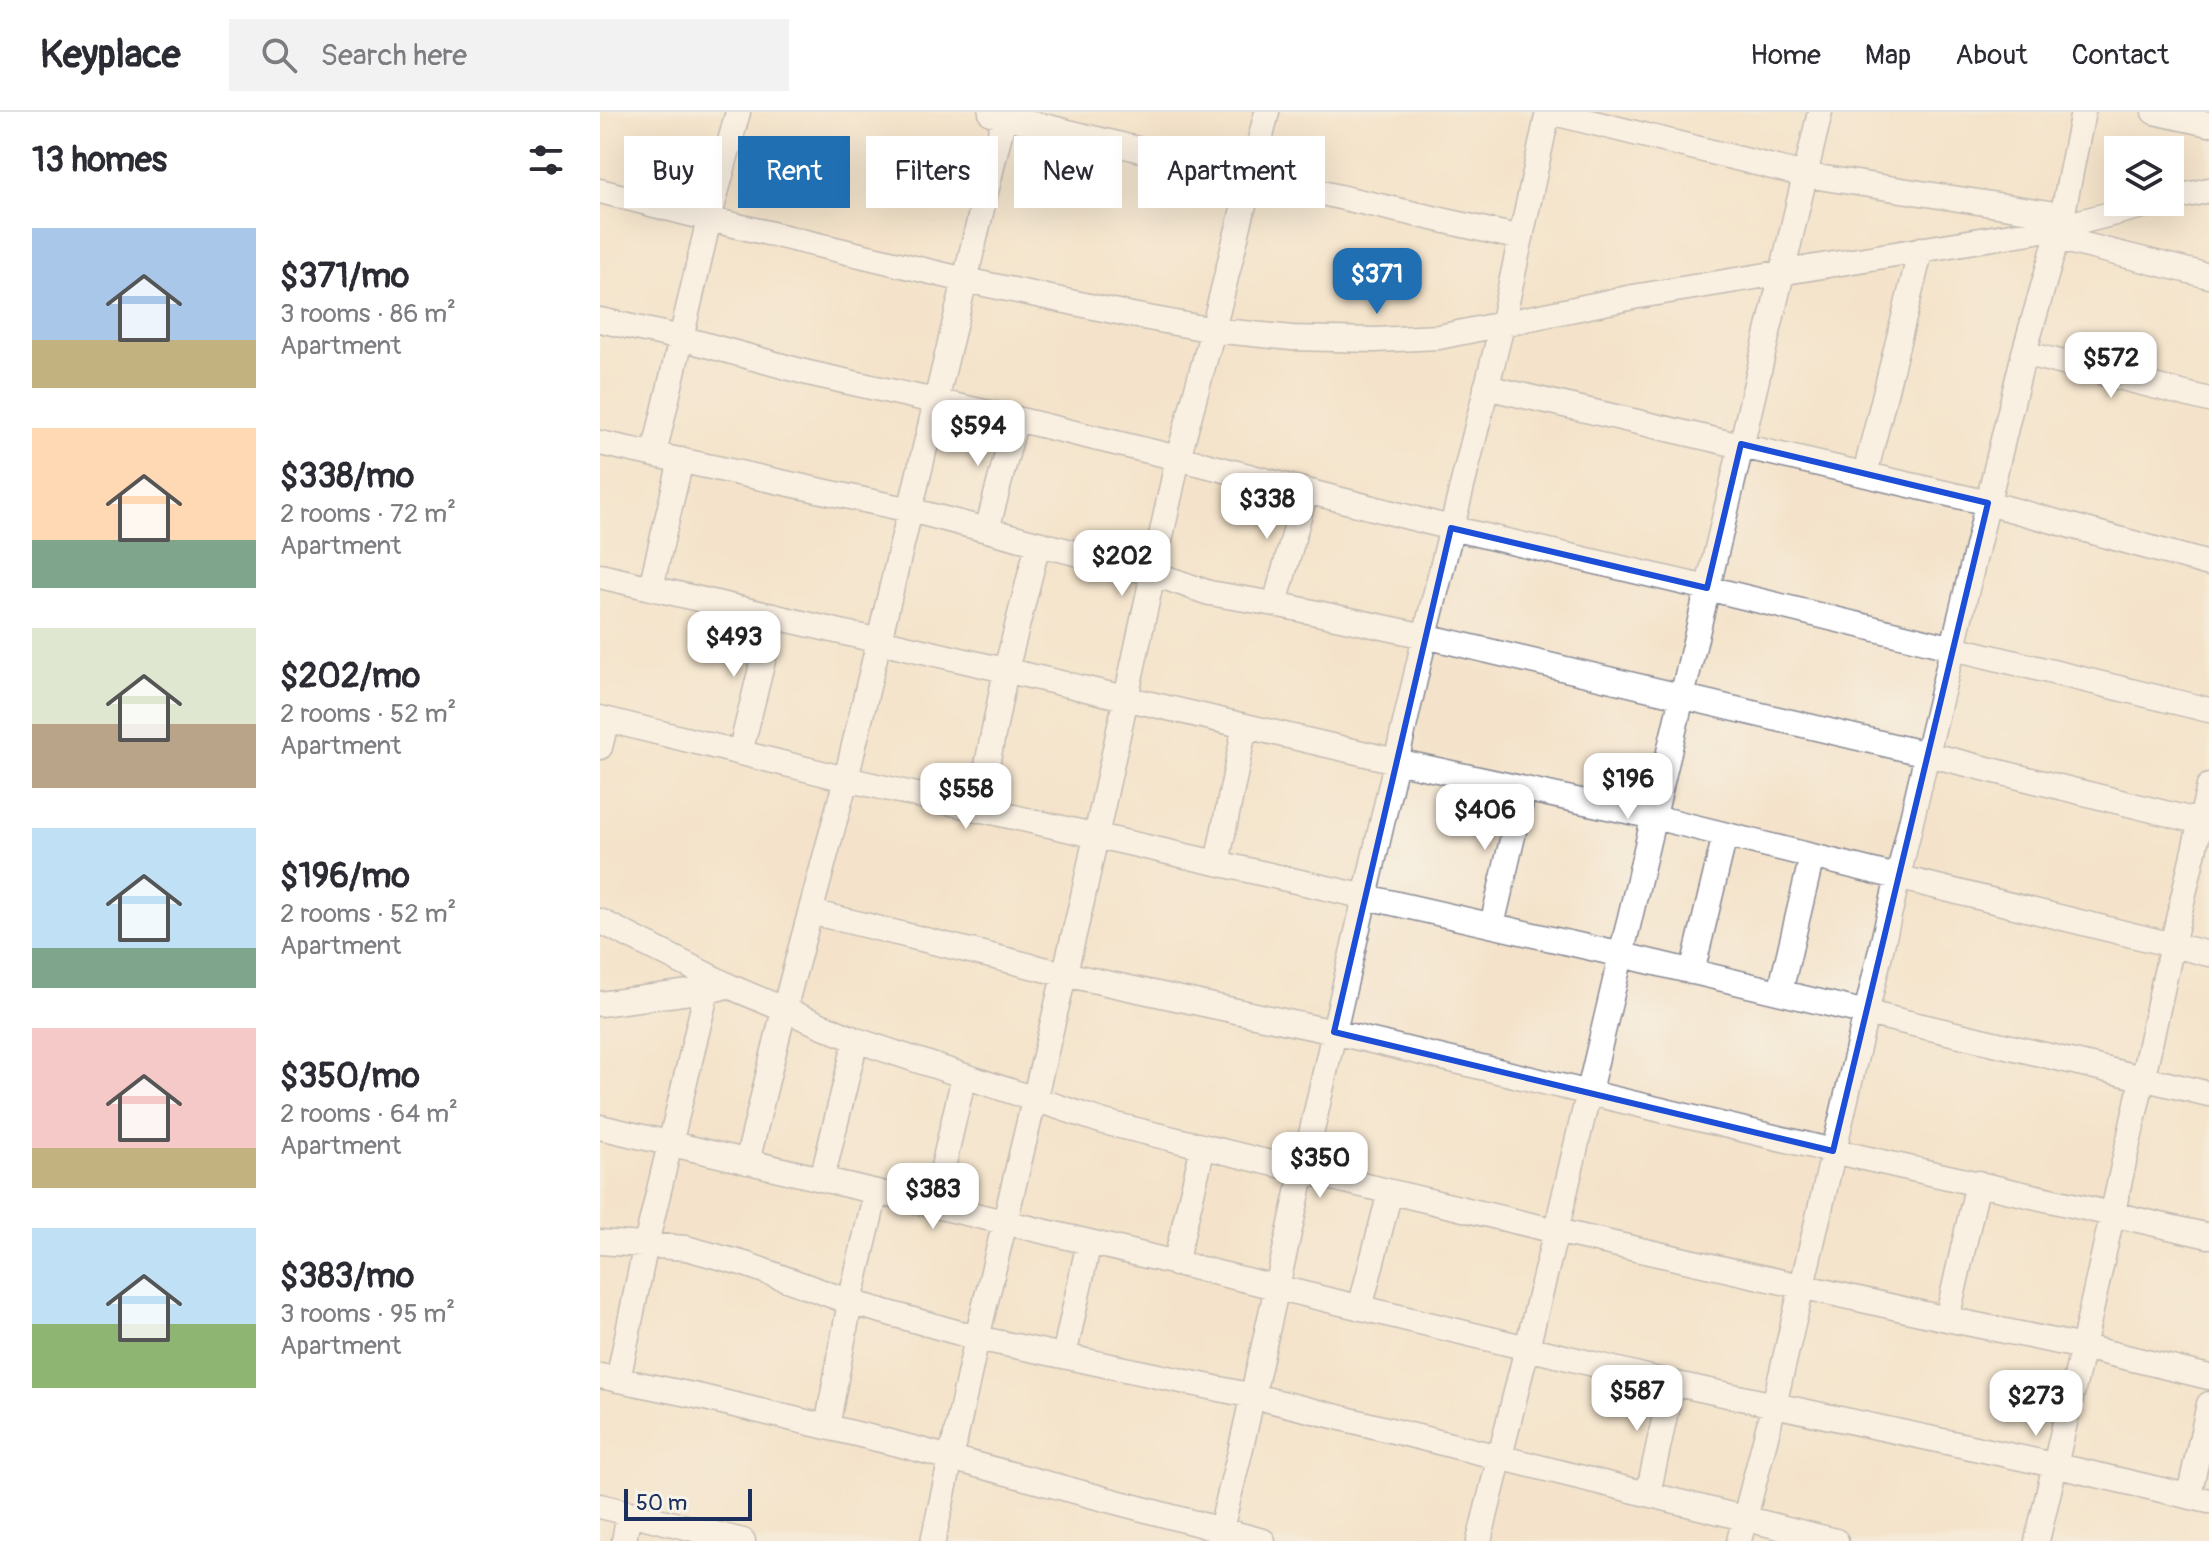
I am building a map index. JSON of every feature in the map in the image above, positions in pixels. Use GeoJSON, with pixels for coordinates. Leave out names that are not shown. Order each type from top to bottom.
{"type":"FeatureCollection","features":[{"type":"Feature","properties":{"kind":"street"},"geometry":{"type":"LineString","coordinates":[[654,454],[709,219],[738,112]]}},
{"type":"Feature","properties":{"kind":"street"},"geometry":{"type":"LineString","coordinates":[[1261,136],[1267,112]]}},
{"type":"Feature","properties":{"kind":"street"},"geometry":{"type":"LineString","coordinates":[[1219,1536],[1396,761],[1502,325],[1549,112],[1644,123],[1805,175],[2059,226],[2209,276]]}},
{"type":"Feature","properties":{"kind":"street"},"geometry":{"type":"LineString","coordinates":[[1479,1541],[1622,955],[1820,112]]}},
{"type":"Feature","properties":{"kind":"street"},"geometry":{"type":"LineString","coordinates":[[1742,1530],[2024,353],[2059,226],[2083,112]]}},
{"type":"Feature","properties":{"kind":"street"},"geometry":{"type":"LineString","coordinates":[[2154,112],[2209,124]]}},
{"type":"Feature","properties":{"kind":"street"},"geometry":{"type":"LineString","coordinates":[[747,1162],[846,779],[965,280],[999,113],[1138,148]]}},
{"type":"Feature","properties":{"kind":"street"},"geometry":{"type":"LineString","coordinates":[[2184,196],[2209,190]]}},
{"type":"Feature","properties":{"kind":"street"},"geometry":{"type":"LineString","coordinates":[[600,191],[965,280],[1132,315],[1213,330],[1292,338],[1375,340],[1439,337],[1633,297],[2059,226],[2104,215]]}},
{"type":"Feature","properties":{"kind":"street"},"geometry":{"type":"LineString","coordinates":[[1325,194],[1521,238]]}},
{"type":"Feature","properties":{"kind":"street"},"geometry":{"type":"LineString","coordinates":[[933,1541],[977,1338],[1096,836],[1178,458],[1243,208]]}},
{"type":"Feature","properties":{"kind":"street"},"geometry":{"type":"LineString","coordinates":[[1865,474],[1921,249]]}},
{"type":"Feature","properties":{"kind":"street"},"geometry":{"type":"LineString","coordinates":[[600,320],[681,338],[808,373],[936,399],[1451,528],[2209,710]]}},
{"type":"Feature","properties":{"kind":"street"},"geometry":{"type":"LineString","coordinates":[[2024,353],[2209,400]]}},
{"type":"Feature","properties":{"kind":"street"},"geometry":{"type":"LineString","coordinates":[[1486,387],[1988,503],[2209,564]]}},
{"type":"Feature","properties":{"kind":"street"},"geometry":{"type":"LineString","coordinates":[[987,530],[1016,419]]}},
{"type":"Feature","properties":{"kind":"street"},"geometry":{"type":"LineString","coordinates":[[600,443],[910,510],[1152,573],[1209,593],[1425,636],[1927,754],[2205,824]]}},
{"type":"Feature","properties":{"kind":"street"},"geometry":{"type":"LineString","coordinates":[[651,587],[681,460]]}},
{"type":"Feature","properties":{"kind":"street"},"geometry":{"type":"LineString","coordinates":[[1275,604],[1306,491]]}},
{"type":"Feature","properties":{"kind":"street"},"geometry":{"type":"LineString","coordinates":[[978,810],[1006,670],[1038,544]]}},
{"type":"Feature","properties":{"kind":"street"},"geometry":{"type":"LineString","coordinates":[[600,576],[1396,761],[1654,817],[2209,954]]}},
{"type":"Feature","properties":{"kind":"street"},"geometry":{"type":"LineString","coordinates":[[740,753],[774,616]]}},
{"type":"Feature","properties":{"kind":"street"},"geometry":{"type":"LineString","coordinates":[[600,747],[604,719],[978,810],[1492,925],[2209,1094]]}},
{"type":"Feature","properties":{"kind":"street"},"geometry":{"type":"LineString","coordinates":[[1217,863],[1245,726]]}},
{"type":"Feature","properties":{"kind":"street"},"geometry":{"type":"LineString","coordinates":[[2037,1541],[2172,945],[2205,824],[2209,786]]}},
{"type":"Feature","properties":{"kind":"street"},"geometry":{"type":"LineString","coordinates":[[1492,925],[1524,789]]}},
{"type":"Feature","properties":{"kind":"street"},"geometry":{"type":"LineString","coordinates":[[1692,972],[1725,835]]}},
{"type":"Feature","properties":{"kind":"street"},"geometry":{"type":"LineString","coordinates":[[1780,992],[1812,856]]}},
{"type":"Feature","properties":{"kind":"street"},"geometry":{"type":"LineString","coordinates":[[811,912],[1064,974],[1334,1032],[1833,1151],[2209,1236]]}},
{"type":"Feature","properties":{"kind":"street"},"geometry":{"type":"LineString","coordinates":[[600,921],[719,988],[784,1010],[856,1040],[1104,1122],[1556,1231],[2209,1377]]}},
{"type":"Feature","properties":{"kind":"street"},"geometry":{"type":"LineString","coordinates":[[604,1003],[719,988]]}},
{"type":"Feature","properties":{"kind":"street"},"geometry":{"type":"LineString","coordinates":[[719,988],[670,1143],[609,1378],[827,1427],[1219,1536],[1263,1541]]}},
{"type":"Feature","properties":{"kind":"street"},"geometry":{"type":"LineString","coordinates":[[822,1179],[856,1040]]}},
{"type":"Feature","properties":{"kind":"street"},"geometry":{"type":"LineString","coordinates":[[934,1206],[964,1076]]}},
{"type":"Feature","properties":{"kind":"street"},"geometry":{"type":"LineString","coordinates":[[600,1127],[1672,1383],[2199,1498],[2209,1404]]}},
{"type":"Feature","properties":{"kind":"street"},"geometry":{"type":"LineString","coordinates":[[1175,1264],[1203,1147]]}},
{"type":"Feature","properties":{"kind":"street"},"geometry":{"type":"LineString","coordinates":[[1947,1319],[1978,1183]]}},
{"type":"Feature","properties":{"kind":"street"},"geometry":{"type":"LineString","coordinates":[[827,1427],[850,1302],[876,1192]]}},
{"type":"Feature","properties":{"kind":"street"},"geometry":{"type":"LineString","coordinates":[[1360,1308],[1390,1192]]}},
{"type":"Feature","properties":{"kind":"street"},"geometry":{"type":"LineString","coordinates":[[600,1242],[686,1248],[745,1264],[850,1302],[977,1338],[1253,1396],[1501,1457],[1648,1494],[1742,1530],[1836,1541]]}},
{"type":"Feature","properties":{"kind":"street"},"geometry":{"type":"LineString","coordinates":[[1064,1356],[1089,1242]]}},
{"type":"Feature","properties":{"kind":"street"},"geometry":{"type":"LineString","coordinates":[[1648,1494],[1672,1383]]}},
{"type":"Feature","properties":{"kind":"street"},"geometry":{"type":"LineString","coordinates":[[600,1506],[737,1540]]}},
{"type":"Feature","properties":{"kind":"street"},"geometry":{"type":"LineString","coordinates":[[624,1541],[629,1513]]}},
{"type":"Feature","properties":{"kind":"highlighted area"},"geometry":{"type":"Polygon","coordinates":[[[1741,444],[1988,503],[1833,1151],[1334,1032],[1451,528],[1707,588],[1741,444]]]}}]}
